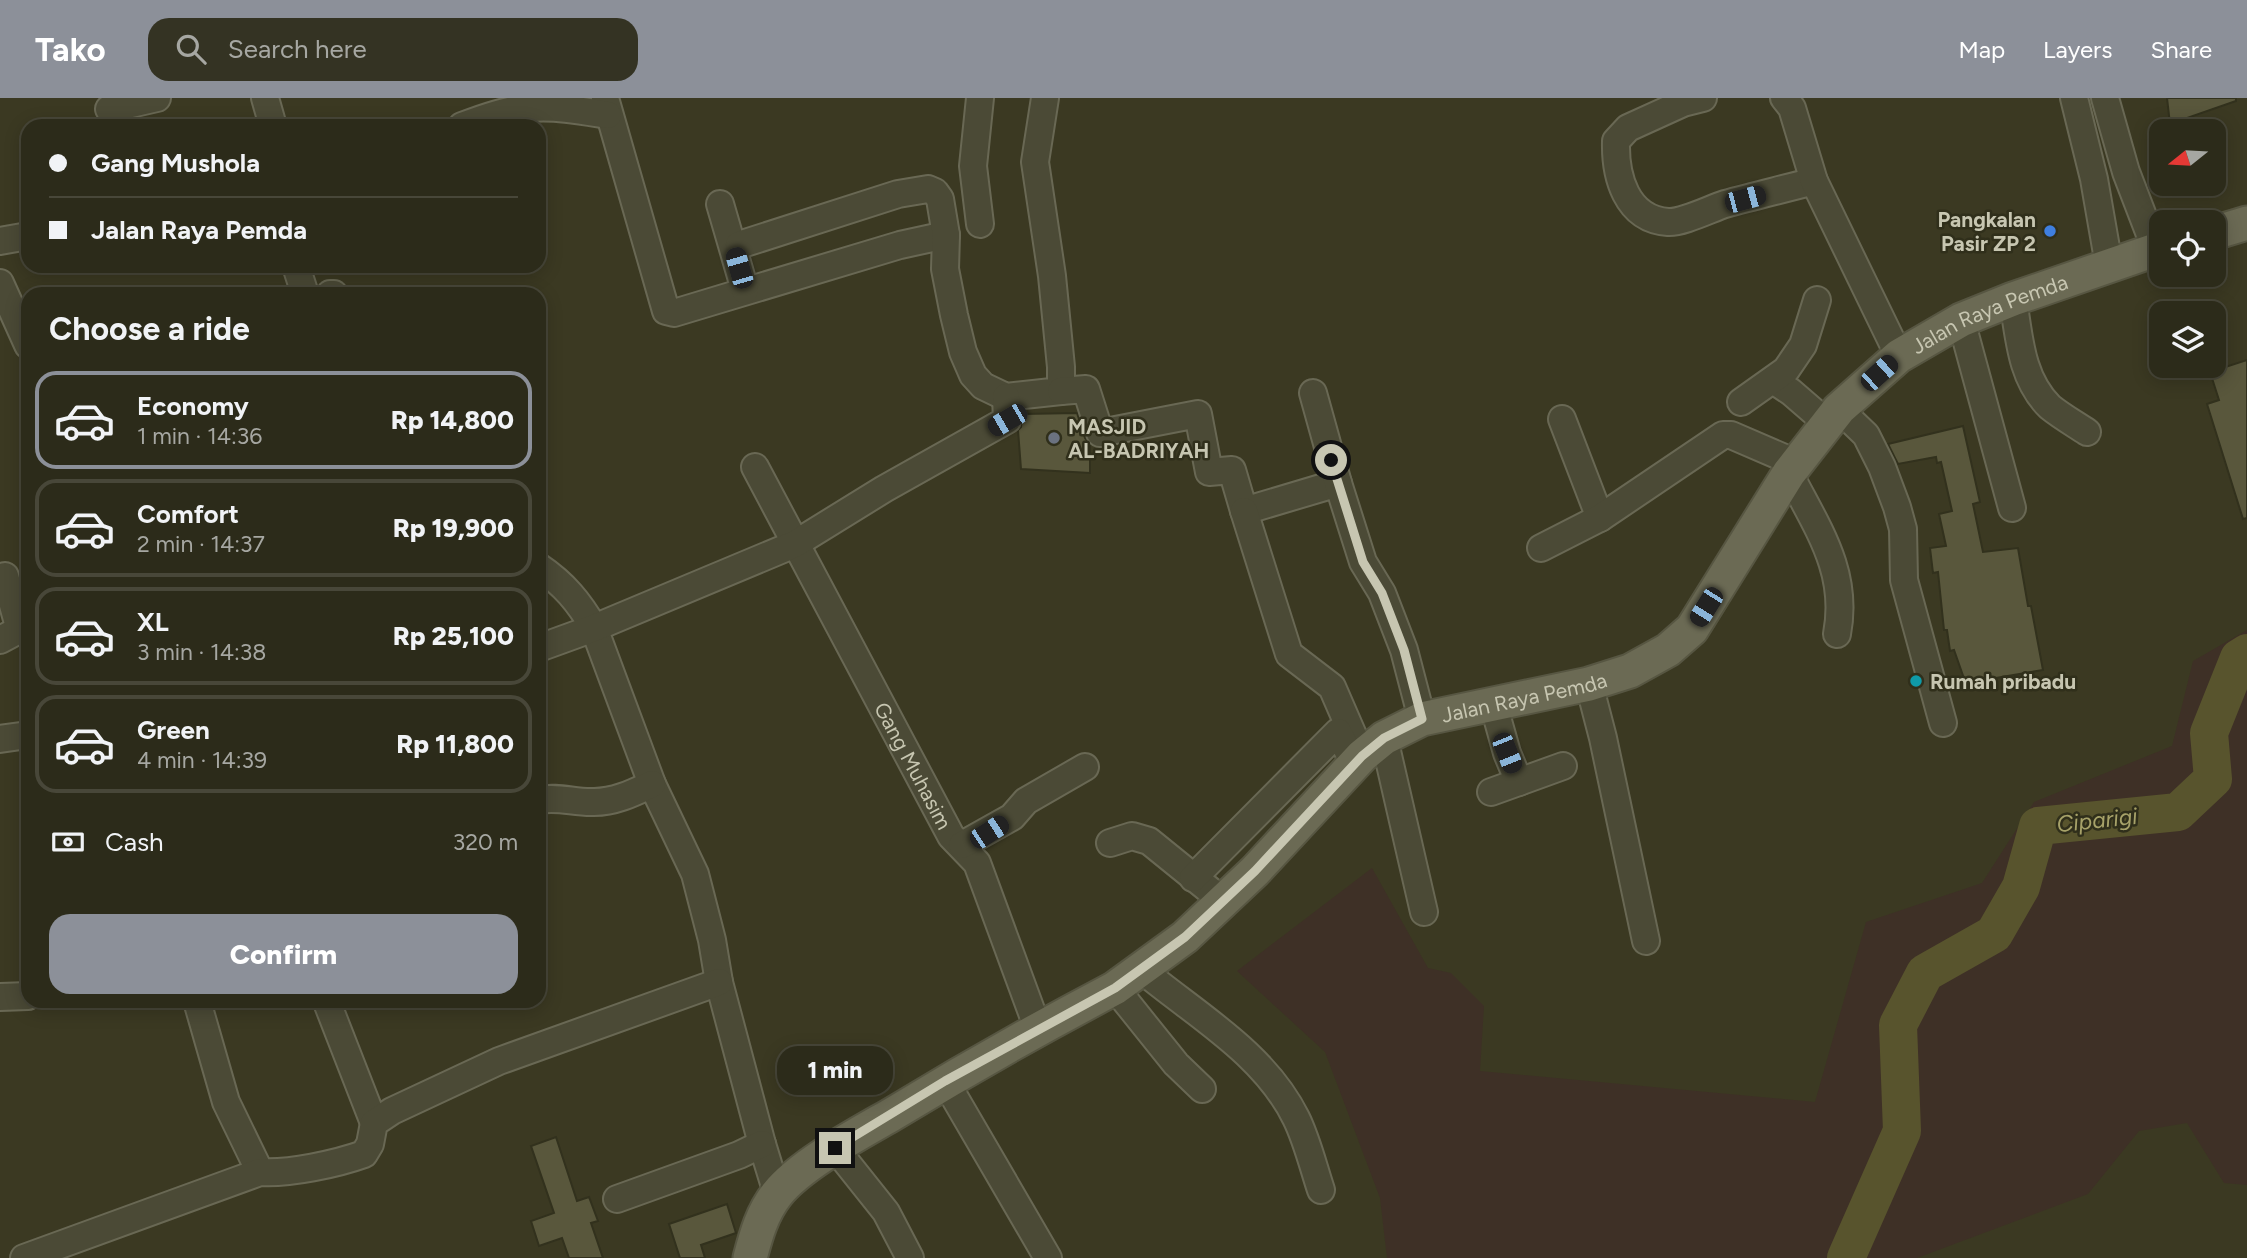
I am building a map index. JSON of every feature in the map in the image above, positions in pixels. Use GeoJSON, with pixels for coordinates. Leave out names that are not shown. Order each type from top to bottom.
{"type":"FeatureCollection","features":[{"type":"Feature","properties":{"kind":"main road"},"geometry":{"type":"LineString","coordinates":[[2226,229],[2247,223]]}},
{"type":"Feature","properties":{"kind":"main road","name":"Jalan Raya Pemda"},"geometry":{"type":"LineString","coordinates":[[750,1258],[758,1226],[777,1194],[835,1148],[945,1081],[1129,979],[1185,937],[1255,871],[1367,753],[1422,719],[1588,684],[1630,671],[1668,650],[1692,629],[1793,468],[1833,416],[1899,356],[1961,320],[2149,252]]}},
{"type":"Feature","properties":{"kind":"street"},"geometry":{"type":"LineString","coordinates":[[109,109],[157,98]]}},
{"type":"Feature","properties":{"kind":"street"},"geometry":{"type":"LineString","coordinates":[[265,98],[271,119]]}},
{"type":"Feature","properties":{"kind":"street"},"geometry":{"type":"LineString","coordinates":[[980,98],[973,166],[980,224]]}},
{"type":"Feature","properties":{"kind":"street"},"geometry":{"type":"LineString","coordinates":[[1045,98],[1035,162],[1052,276],[1061,391]]}},
{"type":"Feature","properties":{"kind":"street"},"geometry":{"type":"LineString","coordinates":[[1703,98],[1683,103],[1628,128],[1616,141],[1615,166],[1626,196],[1645,216],[1670,222],[1722,205],[1814,181]]}},
{"type":"Feature","properties":{"kind":"street"},"geometry":{"type":"LineString","coordinates":[[1784,98],[1792,108],[1814,181],[1899,356]]}},
{"type":"Feature","properties":{"kind":"street"},"geometry":{"type":"LineString","coordinates":[[2109,265],[2094,179],[2076,109],[2107,106],[2126,172],[2149,227]]}},
{"type":"Feature","properties":{"kind":"street"},"geometry":{"type":"LineString","coordinates":[[481,119],[530,108],[607,107],[667,311],[674,313],[900,245],[946,235]]}},
{"type":"Feature","properties":{"kind":"street"},"geometry":{"type":"LineString","coordinates":[[739,245],[898,194],[928,189],[935,192],[940,199],[946,235],[945,269],[963,352],[973,375],[983,386],[1006,397],[1086,389],[1100,433],[1198,414],[1209,472],[1231,470],[1289,654],[1332,687],[1367,753],[1424,912]]}},
{"type":"Feature","properties":{"kind":"street"},"geometry":{"type":"LineString","coordinates":[[720,204],[745,290]]}},
{"type":"Feature","properties":{"kind":"street"},"geometry":{"type":"LineString","coordinates":[[0,241],[21,237]]}},
{"type":"Feature","properties":{"kind":"street"},"geometry":{"type":"LineString","coordinates":[[0,283],[21,330]]}},
{"type":"Feature","properties":{"kind":"street"},"geometry":{"type":"LineString","coordinates":[[2013,299],[2029,378],[2050,407],[2087,432]]}},
{"type":"Feature","properties":{"kind":"street"},"geometry":{"type":"LineString","coordinates":[[1741,402],[1786,370],[1803,345],[1817,300]]}},
{"type":"Feature","properties":{"kind":"street"},"geometry":{"type":"LineString","coordinates":[[1961,320],[2012,508]]}},
{"type":"Feature","properties":{"kind":"street"},"geometry":{"type":"LineString","coordinates":[[1773,380],[1866,435],[1882,467],[1903,529],[1903,580],[1943,723]]}},
{"type":"Feature","properties":{"kind":"street"},"geometry":{"type":"LineString","coordinates":[[1312,393],[1363,562],[1382,593],[1404,650],[1422,719]]}},
{"type":"Feature","properties":{"kind":"street"},"geometry":{"type":"LineString","coordinates":[[546,645],[795,544],[884,489],[1007,420],[1006,397]]}},
{"type":"Feature","properties":{"kind":"street"},"geometry":{"type":"LineString","coordinates":[[1562,419],[1600,518]]}},
{"type":"Feature","properties":{"kind":"street"},"geometry":{"type":"LineString","coordinates":[[1541,548],[1600,518],[1723,435],[1731,435],[1793,468],[1834,566],[1841,598],[1837,634]]}},
{"type":"Feature","properties":{"kind":"street","name":"Gang Muhasim"},"geometry":{"type":"LineString","coordinates":[[755,467],[951,836],[977,863],[1038,1029]]}},
{"type":"Feature","properties":{"kind":"street"},"geometry":{"type":"LineString","coordinates":[[1244,511],[1338,482]]}},
{"type":"Feature","properties":{"kind":"street"},"geometry":{"type":"LineString","coordinates":[[546,572],[567,587],[581,604],[594,628],[652,784],[695,874],[712,940],[719,982],[777,1194]]}},
{"type":"Feature","properties":{"kind":"street"},"geometry":{"type":"LineString","coordinates":[[0,640],[15,632],[18,623],[5,576]]}},
{"type":"Feature","properties":{"kind":"street"},"geometry":{"type":"LineString","coordinates":[[1588,684],[1603,738],[1646,941]]}},
{"type":"Feature","properties":{"kind":"street"},"geometry":{"type":"LineString","coordinates":[[1493,703],[1507,753],[1519,782]]}},
{"type":"Feature","properties":{"kind":"street"},"geometry":{"type":"LineString","coordinates":[[1193,878],[1338,732],[1367,753]]}},
{"type":"Feature","properties":{"kind":"street"},"geometry":{"type":"LineString","coordinates":[[0,739],[21,736]]}},
{"type":"Feature","properties":{"kind":"street"},"geometry":{"type":"LineString","coordinates":[[1491,792],[1563,766]]}},
{"type":"Feature","properties":{"kind":"street"},"geometry":{"type":"LineString","coordinates":[[962,845],[1012,817],[1026,801],[1085,767]]}},
{"type":"Feature","properties":{"kind":"street"},"geometry":{"type":"LineString","coordinates":[[546,798],[593,802],[616,800],[652,784]]}},
{"type":"Feature","properties":{"kind":"street"},"geometry":{"type":"LineString","coordinates":[[1110,844],[1132,836],[1149,841],[1223,901]]}},
{"type":"Feature","properties":{"kind":"street"},"geometry":{"type":"LineString","coordinates":[[1129,979],[1176,1064],[1202,1089]]}},
{"type":"Feature","properties":{"kind":"street"},"geometry":{"type":"LineString","coordinates":[[1129,979],[1185,1006],[1230,1037],[1267,1074],[1296,1118],[1321,1189]]}},
{"type":"Feature","properties":{"kind":"street"},"geometry":{"type":"LineString","coordinates":[[374,1123],[392,1111],[499,1061],[719,982]]}},
{"type":"Feature","properties":{"kind":"street"},"geometry":{"type":"LineString","coordinates":[[0,997],[21,996]]}},
{"type":"Feature","properties":{"kind":"street"},"geometry":{"type":"LineString","coordinates":[[199,1008],[226,1102],[260,1172]]}},
{"type":"Feature","properties":{"kind":"street"},"geometry":{"type":"LineString","coordinates":[[24,1258],[260,1172],[274,1173],[322,1165],[364,1154],[370,1144],[374,1123],[329,1008]]}},
{"type":"Feature","properties":{"kind":"street"},"geometry":{"type":"LineString","coordinates":[[945,1081],[1048,1258]]}},
{"type":"Feature","properties":{"kind":"street"},"geometry":{"type":"LineString","coordinates":[[617,1199],[739,1155],[762,1144]]}},
{"type":"Feature","properties":{"kind":"street"},"geometry":{"type":"LineString","coordinates":[[835,1148],[886,1212],[910,1258]]}},
{"type":"Feature","properties":{"kind":"shaded area"},"geometry":{"type":"Polygon","coordinates":[[[2247,630],[2247,1185],[2224,1183],[2187,1123],[2139,1131],[2088,1194],[1917,1258],[1387,1258],[1380,1198],[1325,1052],[1237,971],[1372,868],[1428,968],[1451,973],[1484,1006],[1480,1071],[1815,1102],[1866,922],[1982,883],[2034,802],[2172,746],[2193,661],[2247,630]]]}},
{"type":"Feature","properties":{"kind":"building"},"geometry":{"type":"Polygon","coordinates":[[[2167,98],[2236,98],[2236,101],[2184,119],[2169,119],[2167,98]]]}},
{"type":"Feature","properties":{"kind":"building"},"geometry":{"type":"Polygon","coordinates":[[[2247,360],[2247,518],[2243,519],[2207,404],[2219,400],[2212,378],[2226,378],[2226,367],[2247,360]]]}},
{"type":"Feature","properties":{"kind":"building","name":"MASJID AL-BADRIYAH"},"geometry":{"type":"Polygon","coordinates":[[[1077,413],[1090,445],[1090,473],[1021,469],[1018,430],[1021,427],[1022,414],[1077,413]]]}},
{"type":"Feature","properties":{"kind":"building"},"geometry":{"type":"Polygon","coordinates":[[[1963,426],[1980,502],[1973,504],[1983,552],[2018,548],[2043,670],[1990,679],[1967,687],[1954,650],[1950,651],[1947,630],[1944,630],[1938,572],[1933,573],[1930,548],[1946,546],[1939,514],[1952,511],[1941,462],[1937,463],[1936,457],[1898,464],[1888,444],[1963,426]]]}},
{"type":"Feature","properties":{"kind":"building"},"geometry":{"type":"Polygon","coordinates":[[[556,1137],[577,1201],[589,1197],[598,1221],[591,1223],[603,1258],[569,1258],[562,1238],[539,1246],[531,1221],[554,1213],[531,1146],[556,1137]]]}},
{"type":"Feature","properties":{"kind":"building"},"geometry":{"type":"Polygon","coordinates":[[[727,1204],[736,1233],[701,1245],[705,1258],[680,1258],[669,1224],[727,1204]]]}},
{"type":"Feature","properties":{"kind":"waterway","name":"Ciparigi"},"geometry":{"type":"LineString","coordinates":[[1846,1258],[1902,1131],[1898,1025],[1925,973],[1994,934],[2021,887],[2038,826],[2178,812],[2213,779],[2209,733],[2239,658],[2247,653]]}},
{"type":"Feature","properties":{"kind":"place","name":"Pangkalan Pasir ZP 2"},"geometry":{"type":"Point","coordinates":[2050,231]}},
{"type":"Feature","properties":{"kind":"place","name":"MASJID AL-BADRIYAH"},"geometry":{"type":"Point","coordinates":[1054,438]}},
{"type":"Feature","properties":{"kind":"place","name":"Rumah pribadu"},"geometry":{"type":"Point","coordinates":[1916,681]}},
{"type":"Feature","properties":{"kind":"route"},"geometry":{"type":"LineString","coordinates":[[835,1148],[945,1081],[1115,988],[1142,970],[1185,937],[1255,871],[1362,756],[1384,738],[1422,719],[1404,650],[1382,593],[1363,562],[1331,460]]}}]}
